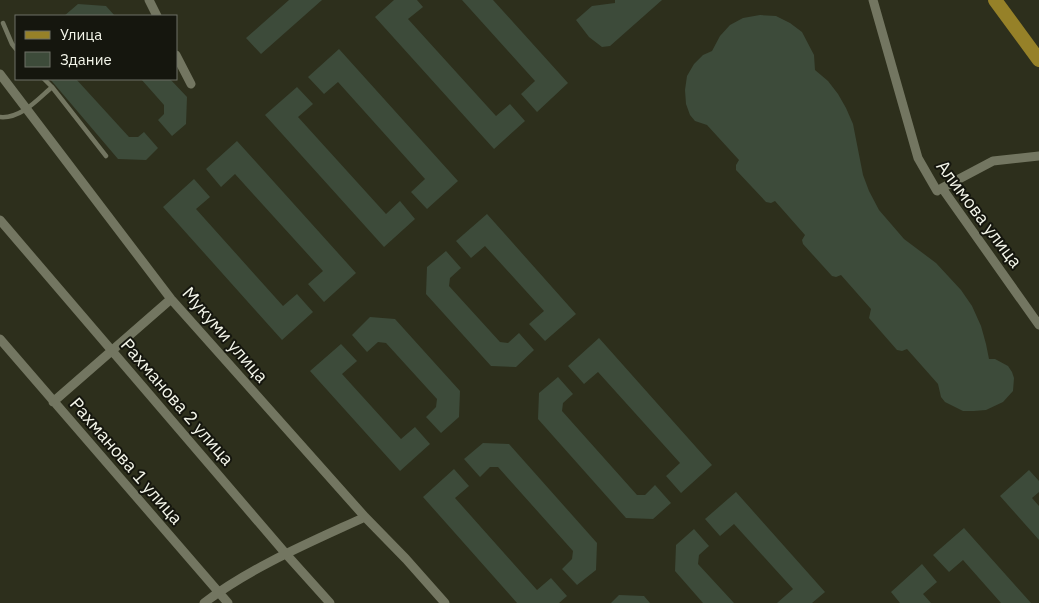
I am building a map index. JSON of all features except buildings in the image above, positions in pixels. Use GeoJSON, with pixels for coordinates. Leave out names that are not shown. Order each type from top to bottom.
{"type":"FeatureCollection","features":[{"type":"Feature","properties":{"kind":"main road"},"geometry":{"type":"LineString","coordinates":[[995,0],[1039,60]]}},
{"type":"Feature","properties":{"kind":"street"},"geometry":{"type":"LineString","coordinates":[[149,0],[156,15]]}},
{"type":"Feature","properties":{"kind":"street","name":"Алимова улица"},"geometry":{"type":"LineString","coordinates":[[873,0],[918,158],[937,191],[942,188],[1039,325]]}},
{"type":"Feature","properties":{"kind":"street"},"geometry":{"type":"LineString","coordinates":[[178,59],[191,84]]}},
{"type":"Feature","properties":{"kind":"street","name":"Мукуми улица"},"geometry":{"type":"LineString","coordinates":[[0,74],[171,299],[365,517],[445,603]]}},
{"type":"Feature","properties":{"kind":"street"},"geometry":{"type":"LineString","coordinates":[[942,188],[993,161],[1039,156]]}},
{"type":"Feature","properties":{"kind":"street","name":"Рахманова 2 улица"},"geometry":{"type":"LineString","coordinates":[[0,220],[330,603]]}},
{"type":"Feature","properties":{"kind":"street"},"geometry":{"type":"LineString","coordinates":[[53,402],[171,299]]}},
{"type":"Feature","properties":{"kind":"street","name":"Рахманова 1 улица"},"geometry":{"type":"LineString","coordinates":[[0,339],[228,603]]}},
{"type":"Feature","properties":{"kind":"street"},"geometry":{"type":"LineString","coordinates":[[204,603],[218,592],[286,554],[365,517]]}},
{"type":"Feature","properties":{"kind":"lane"},"geometry":{"type":"LineString","coordinates":[[3,23],[15,48]]}},
{"type":"Feature","properties":{"kind":"lane"},"geometry":{"type":"LineString","coordinates":[[45,80],[52,86],[106,156]]}},
{"type":"Feature","properties":{"kind":"lane"},"geometry":{"type":"LineString","coordinates":[[0,117],[8,118],[26,109],[52,86]]}}]}
